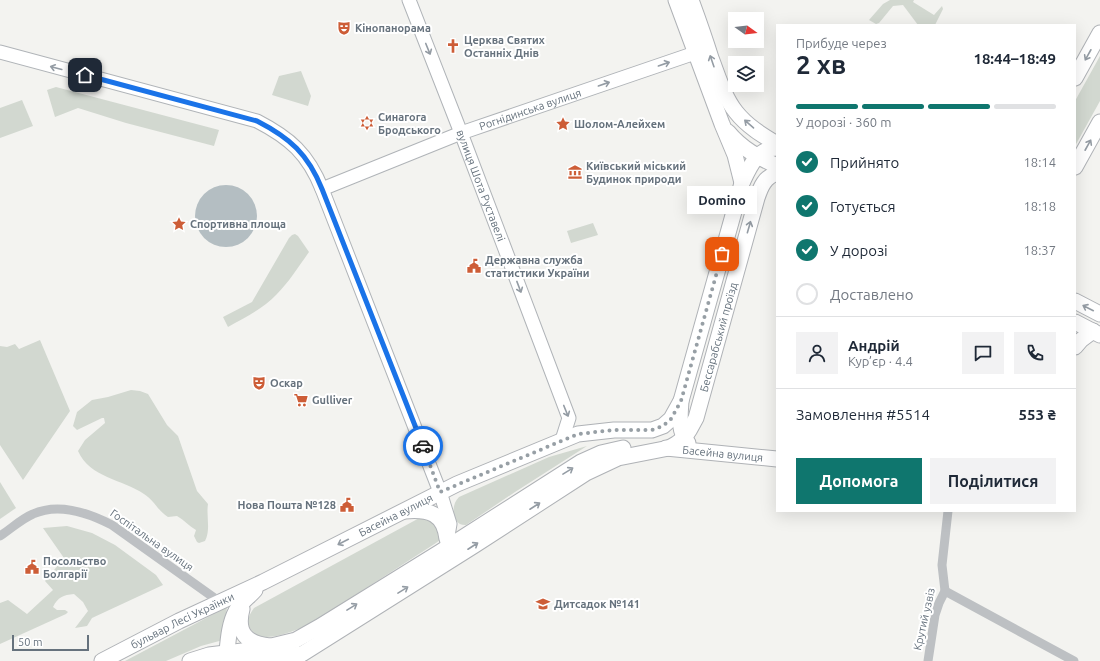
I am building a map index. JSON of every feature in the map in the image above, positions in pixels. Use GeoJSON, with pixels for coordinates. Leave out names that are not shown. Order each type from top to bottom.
{"type":"FeatureCollection","features":[{"type":"Feature","properties":{"kind":"main road","name":"вулиця Шота Руставелі"},"geometry":{"type":"LineString","coordinates":[[409,0],[569,418],[562,440]]}},
{"type":"Feature","properties":{"kind":"main road"},"geometry":{"type":"LineString","coordinates":[[676,0],[735,155],[742,184]]}},
{"type":"Feature","properties":{"kind":"main road"},"geometry":{"type":"LineString","coordinates":[[691,0],[717,75],[727,98],[744,121],[757,132],[776,143]]}},
{"type":"Feature","properties":{"kind":"main road"},"geometry":{"type":"LineString","coordinates":[[1076,76],[1100,33]]}},
{"type":"Feature","properties":{"kind":"main road"},"geometry":{"type":"LineString","coordinates":[[0,52],[257,121],[287,138],[308,160],[315,171],[440,492],[450,524],[450,529],[444,546]]}},
{"type":"Feature","properties":{"kind":"main road","name":"Рогнідинська вулиця"},"geometry":{"type":"LineString","coordinates":[[322,189],[461,133],[695,53]]}},
{"type":"Feature","properties":{"kind":"main road"},"geometry":{"type":"LineString","coordinates":[[1076,165],[1100,122]]}},
{"type":"Feature","properties":{"kind":"main road"},"geometry":{"type":"LineString","coordinates":[[722,124],[742,147],[776,166]]}},
{"type":"Feature","properties":{"kind":"main road"},"geometry":{"type":"LineString","coordinates":[[757,156],[764,151],[776,148]]}},
{"type":"Feature","properties":{"kind":"main road","name":"Бессарабський проїзд"},"geometry":{"type":"LineString","coordinates":[[684,438],[680,418],[681,401],[742,184],[750,166],[757,156]]}},
{"type":"Feature","properties":{"kind":"main road","name":"Бессарабський проїзд"},"geometry":{"type":"LineString","coordinates":[[669,448],[684,438],[696,418],[757,198],[764,181],[771,175],[776,173]]}},
{"type":"Feature","properties":{"kind":"main road"},"geometry":{"type":"LineString","coordinates":[[1076,302],[1100,314]]}},
{"type":"Feature","properties":{"kind":"main road"},"geometry":{"type":"LineString","coordinates":[[1076,323],[1096,333]]}},
{"type":"Feature","properties":{"kind":"main road"},"geometry":{"type":"LineString","coordinates":[[1076,346],[1081,340],[1096,333]]}},
{"type":"Feature","properties":{"kind":"main road","name":"Басейна вулиця"},"geometry":{"type":"LineString","coordinates":[[263,582],[440,492],[562,440],[578,434],[614,430],[652,430],[663,426],[671,419],[681,401]]}},
{"type":"Feature","properties":{"kind":"main road"},"geometry":{"type":"LineString","coordinates":[[684,438],[689,444],[701,451]]}},
{"type":"Feature","properties":{"kind":"main road","name":"Басейна вулиця"},"geometry":{"type":"LineString","coordinates":[[319,627],[444,546],[581,462],[601,453],[616,449],[650,446],[776,458]]}},
{"type":"Feature","properties":{"kind":"main road","name":"Басейна вулиця"},"geometry":{"type":"LineString","coordinates":[[300,659],[586,473],[618,458],[669,448]]}},
{"type":"Feature","properties":{"kind":"main road"},"geometry":{"type":"LineString","coordinates":[[402,511],[420,511],[436,515],[444,524],[444,546]]}},
{"type":"Feature","properties":{"kind":"main road"},"geometry":{"type":"LineString","coordinates":[[227,657],[229,631],[236,611],[263,582]]}},
{"type":"Feature","properties":{"kind":"main road","name":"бульвар Лесі Українки"},"geometry":{"type":"LineString","coordinates":[[102,661],[179,621],[263,582]]}},
{"type":"Feature","properties":{"kind":"main road"},"geometry":{"type":"LineString","coordinates":[[249,596],[243,607],[239,620],[241,632],[254,642],[266,646],[273,646]]}},
{"type":"Feature","properties":{"kind":"main road"},"geometry":{"type":"LineString","coordinates":[[201,659],[241,656],[300,659],[319,627]]}},
{"type":"Feature","properties":{"kind":"main road"},"geometry":{"type":"LineString","coordinates":[[227,657],[296,640],[319,627]]}},
{"type":"Feature","properties":{"kind":"street","name":"Госпітальна вулиця"},"geometry":{"type":"LineString","coordinates":[[0,536],[34,513],[53,508],[82,512],[97,517],[112,525],[220,602]]}},
{"type":"Feature","properties":{"kind":"street","name":"Крутий узвіз"},"geometry":{"type":"LineString","coordinates":[[943,512],[945,535]]}},
{"type":"Feature","properties":{"kind":"street","name":"Крутий узвіз"},"geometry":{"type":"LineString","coordinates":[[928,661],[935,615],[945,591],[942,564],[948,512]]}},
{"type":"Feature","properties":{"kind":"street"},"geometry":{"type":"LineString","coordinates":[[945,591],[1074,661]]}},
{"type":"Feature","properties":{"kind":"shaded area"},"geometry":{"type":"Polygon","coordinates":[[[890,0],[914,0],[913,2],[934,15],[942,6],[943,9],[936,24],[917,24],[903,5],[893,6],[879,23],[876,24],[869,20],[883,4],[890,0]]]}},
{"type":"Feature","properties":{"kind":"shaded area"},"geometry":{"type":"Polygon","coordinates":[[[1100,56],[1100,101],[1076,144],[1076,99],[1100,56]]]}},
{"type":"Feature","properties":{"kind":"shaded area"},"geometry":{"type":"Polygon","coordinates":[[[301,71],[311,96],[308,106],[272,95],[279,76],[301,71]]]}},
{"type":"Feature","properties":{"kind":"shaded area"},"geometry":{"type":"Polygon","coordinates":[[[56,87],[219,130],[214,146],[126,123],[78,108],[55,117],[47,90],[56,87]]]}},
{"type":"Feature","properties":{"kind":"shaded area"},"geometry":{"type":"Polygon","coordinates":[[[22,100],[33,126],[0,138],[0,108],[22,100]]]}},
{"type":"Feature","properties":{"kind":"shaded area"},"geometry":{"type":"Polygon","coordinates":[[[220,185],[232,185],[248,194],[255,204],[257,216],[255,228],[248,238],[232,247],[220,247],[209,242],[200,233],[195,222],[195,210],[200,199],[209,190],[220,185]]]}},
{"type":"Feature","properties":{"kind":"shaded area"},"geometry":{"type":"Polygon","coordinates":[[[593,223],[598,235],[571,243],[567,231],[593,223]]]}},
{"type":"Feature","properties":{"kind":"shaded area"},"geometry":{"type":"Polygon","coordinates":[[[295,234],[309,252],[294,274],[266,304],[228,327],[223,317],[252,302],[289,238],[295,234]]]}},
{"type":"Feature","properties":{"kind":"shaded area"},"geometry":{"type":"Polygon","coordinates":[[[40,340],[70,411],[23,480],[0,445],[0,346],[7,347],[15,344],[19,349],[40,340]]]}},
{"type":"Feature","properties":{"kind":"shaded area"},"geometry":{"type":"Polygon","coordinates":[[[131,390],[148,394],[167,425],[178,436],[197,491],[208,504],[208,532],[205,541],[199,543],[197,542],[194,536],[196,530],[177,516],[168,517],[161,512],[151,499],[144,494],[98,473],[83,460],[78,451],[85,440],[105,423],[104,418],[102,418],[77,430],[73,426],[77,412],[92,400],[131,390]]]}},
{"type":"Feature","properties":{"kind":"shaded area"},"geometry":{"type":"Polygon","coordinates":[[[587,446],[466,525],[461,524],[455,519],[454,505],[459,497],[549,457],[587,446]]]}},
{"type":"Feature","properties":{"kind":"shaded area"},"geometry":{"type":"Polygon","coordinates":[[[0,482],[16,508],[0,519],[0,482]]]}},
{"type":"Feature","properties":{"kind":"shaded area"},"geometry":{"type":"Polygon","coordinates":[[[423,516],[437,519],[440,540],[436,543],[306,626],[270,637],[255,634],[250,628],[248,623],[249,618],[254,608],[423,516]]]}},
{"type":"Feature","properties":{"kind":"shaded area"},"geometry":{"type":"Polygon","coordinates":[[[67,526],[92,533],[115,545],[156,575],[163,585],[92,618],[87,626],[75,628],[88,611],[83,602],[74,594],[64,596],[57,601],[53,607],[57,610],[65,610],[68,612],[66,614],[0,644],[0,603],[8,600],[27,614],[53,590],[45,581],[64,558],[43,528],[67,526]]]}},
{"type":"Feature","properties":{"kind":"shaded area"},"geometry":{"type":"Polygon","coordinates":[[[227,607],[223,640],[201,646],[166,661],[125,661],[227,607]]]}},
{"type":"Feature","properties":{"kind":"way so far"},"geometry":{"type":"LineString","coordinates":[[423,446],[440,492],[578,434],[614,430],[652,430],[663,426],[671,419],[681,401],[722,254]]}},
{"type":"Feature","properties":{"kind":"place","name":"Кінопанорама"},"geometry":{"type":"Point","coordinates":[344,28]}},
{"type":"Feature","properties":{"kind":"place","name":"Церква Святих Останніх Днів"},"geometry":{"type":"Point","coordinates":[453,46]}},
{"type":"Feature","properties":{"kind":"place","name":"Синагога Бродського"},"geometry":{"type":"Point","coordinates":[367,123]}},
{"type":"Feature","properties":{"kind":"place","name":"Шолом-Алейхем"},"geometry":{"type":"Point","coordinates":[563,124]}},
{"type":"Feature","properties":{"kind":"place","name":"Київський міський Будинок природи"},"geometry":{"type":"Point","coordinates":[575,172]}},
{"type":"Feature","properties":{"kind":"place","name":"Спортивна площа"},"geometry":{"type":"Point","coordinates":[179,224]}},
{"type":"Feature","properties":{"kind":"place","name":"Domino"},"geometry":{"type":"Point","coordinates":[722,254]}},
{"type":"Feature","properties":{"kind":"place","name":"Державна служба статистики України"},"geometry":{"type":"Point","coordinates":[474,266]}},
{"type":"Feature","properties":{"kind":"place","name":"Оскар"},"geometry":{"type":"Point","coordinates":[259,383]}},
{"type":"Feature","properties":{"kind":"place","name":"Gulliver"},"geometry":{"type":"Point","coordinates":[301,400]}},
{"type":"Feature","properties":{"kind":"place","name":"Нова Пошта №128"},"geometry":{"type":"Point","coordinates":[347,505]}},
{"type":"Feature","properties":{"kind":"place","name":"Посольство Болгарії"},"geometry":{"type":"Point","coordinates":[32,567]}},
{"type":"Feature","properties":{"kind":"place","name":"Дитсадок №141"},"geometry":{"type":"Point","coordinates":[543,604]}},
{"type":"Feature","properties":{"kind":"route"},"geometry":{"type":"LineString","coordinates":[[85,75],[257,121],[287,138],[308,160],[315,171],[423,446]]}}]}
